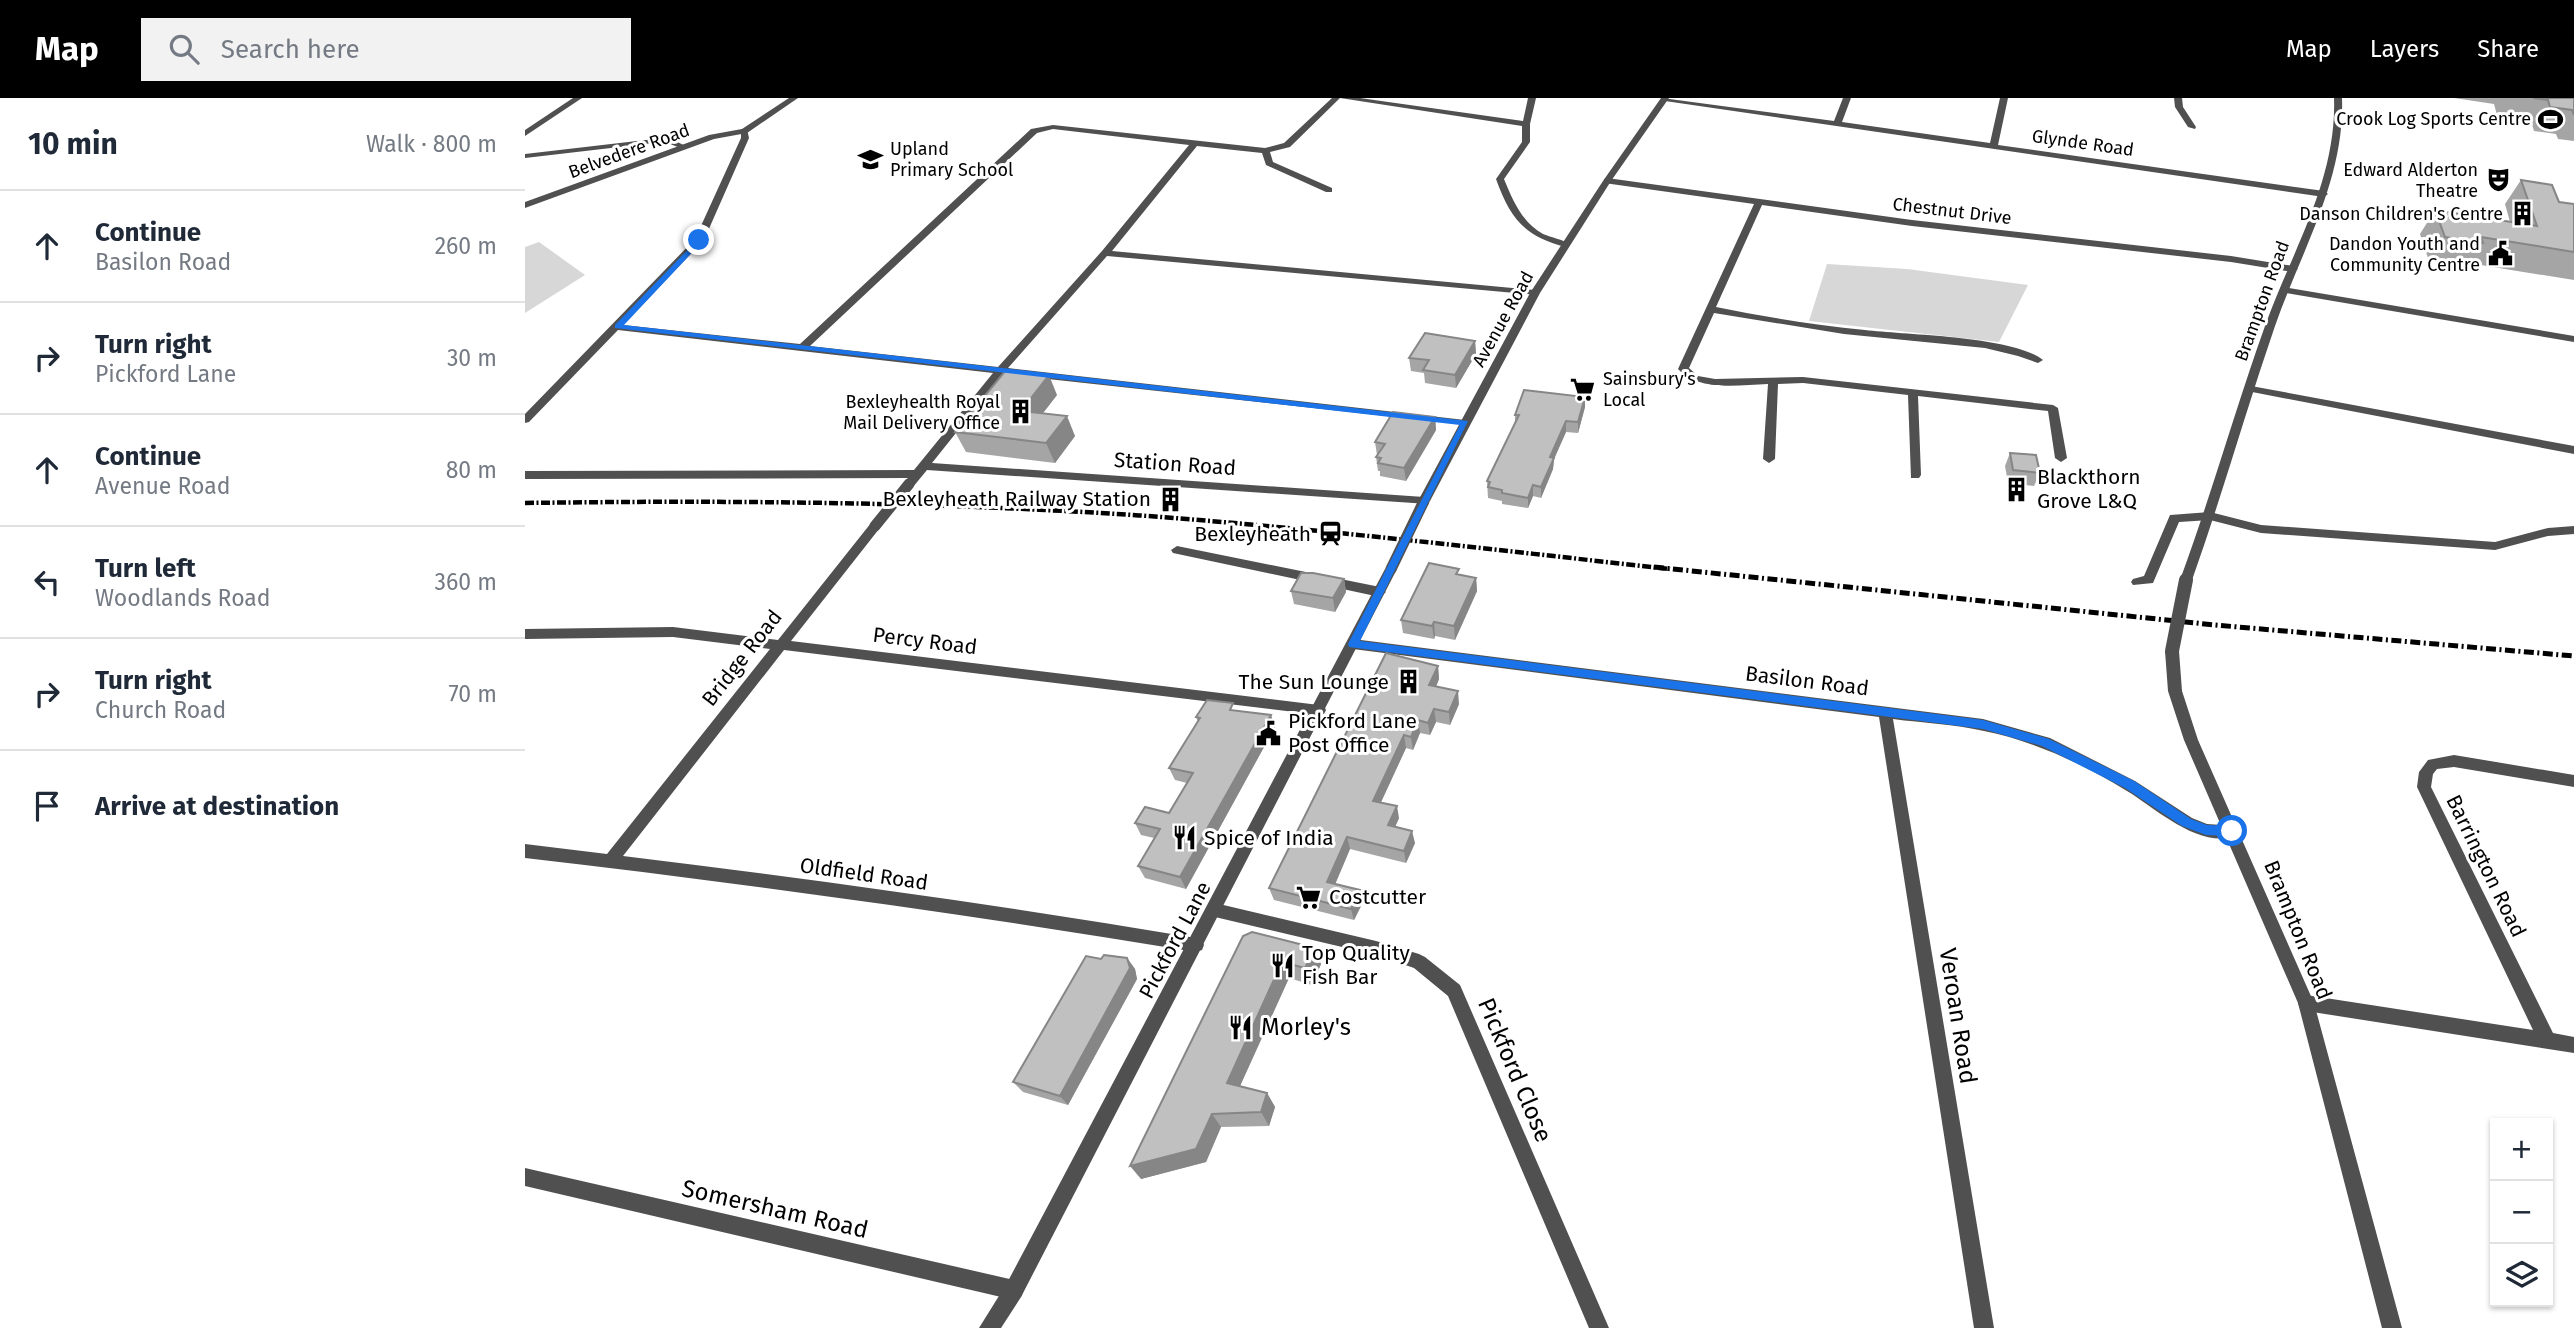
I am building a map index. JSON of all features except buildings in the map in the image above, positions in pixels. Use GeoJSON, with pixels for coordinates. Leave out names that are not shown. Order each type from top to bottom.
{"type":"FeatureCollection","features":[{"type":"Feature","properties":{"kind":"street"},"geometry":{"type":"LineString","coordinates":[[525,134],[577,98]]}},
{"type":"Feature","properties":{"kind":"street"},"geometry":{"type":"LineString","coordinates":[[525,420],[618,327],[699,240],[745,138],[744,131],[794,98]]}},
{"type":"Feature","properties":{"kind":"street"},"geometry":{"type":"LineString","coordinates":[[803,347],[1030,133],[1053,127],[1265,152],[1287,145],[1336,98]]}},
{"type":"Feature","properties":{"kind":"street"},"geometry":{"type":"LineString","coordinates":[[1344,98],[1526,124]]}},
{"type":"Feature","properties":{"kind":"street"},"geometry":{"type":"LineString","coordinates":[[1532,98],[1526,124],[1526,142],[1500,179],[1511,207],[1535,234],[1565,244]]}},
{"type":"Feature","properties":{"kind":"street"},"geometry":{"type":"LineString","coordinates":[[1837,124],[1847,98]]}},
{"type":"Feature","properties":{"kind":"street"},"geometry":{"type":"LineString","coordinates":[[1994,146],[2004,98]]}},
{"type":"Feature","properties":{"kind":"street"},"geometry":{"type":"LineString","coordinates":[[2178,98],[2179,107],[2192,127]]}},
{"type":"Feature","properties":{"kind":"street","name":"Brampton Road"},"geometry":{"type":"LineString","coordinates":[[2337,98],[2340,123],[2324,194],[2283,290],[2210,516],[2186,580],[2172,651],[2175,691],[2187,728],[2306,1003],[2392,1328]]}},
{"type":"Feature","properties":{"kind":"street","name":"Glynde Road"},"geometry":{"type":"LineString","coordinates":[[1665,99],[2324,194]]}},
{"type":"Feature","properties":{"kind":"street","name":"Avenue Road"},"geometry":{"type":"LineString","coordinates":[[1391,569],[1424,501],[1535,293],[1565,244],[1665,99]]}},
{"type":"Feature","properties":{"kind":"street","name":"Belvedere Road"},"geometry":{"type":"LineString","coordinates":[[525,205],[712,137],[744,131]]}},
{"type":"Feature","properties":{"kind":"street"},"geometry":{"type":"LineString","coordinates":[[525,156],[654,141],[671,142],[683,147]]}},
{"type":"Feature","properties":{"kind":"street","name":"Bridge Road"},"geometry":{"type":"LineString","coordinates":[[610,860],[1001,370],[1105,253],[1194,144]]}},
{"type":"Feature","properties":{"kind":"street"},"geometry":{"type":"LineString","coordinates":[[1265,152],[1269,163],[1329,190]]}},
{"type":"Feature","properties":{"kind":"street","name":"Chestnut Drive"},"geometry":{"type":"LineString","coordinates":[[1608,181],[1759,203],[2243,261],[2293,270]]}},
{"type":"Feature","properties":{"kind":"street"},"geometry":{"type":"LineString","coordinates":[[1759,203],[1683,369],[1695,378],[1715,382],[1803,380],[2053,408],[2061,458]]}},
{"type":"Feature","properties":{"kind":"street"},"geometry":{"type":"LineString","coordinates":[[1105,253],[1535,293]]}},
{"type":"Feature","properties":{"kind":"street"},"geometry":{"type":"LineString","coordinates":[[2283,290],[2574,339]]}},
{"type":"Feature","properties":{"kind":"street"},"geometry":{"type":"LineString","coordinates":[[1709,309],[1800,327],[1991,347],[2023,353],[2038,360]]}},
{"type":"Feature","properties":{"kind":"street"},"geometry":{"type":"LineString","coordinates":[[618,327],[1465,423]]}},
{"type":"Feature","properties":{"kind":"street"},"geometry":{"type":"LineString","coordinates":[[1769,459],[1773,382]]}},
{"type":"Feature","properties":{"kind":"street"},"geometry":{"type":"LineString","coordinates":[[2251,389],[2574,450]]}},
{"type":"Feature","properties":{"kind":"street"},"geometry":{"type":"LineString","coordinates":[[1913,393],[1915,475]]}},
{"type":"Feature","properties":{"kind":"street","name":"Station Road"},"geometry":{"type":"LineString","coordinates":[[525,475],[916,475],[1424,501]]}},
{"type":"Feature","properties":{"kind":"street"},"geometry":{"type":"LineString","coordinates":[[2137,582],[2149,580],[2174,518],[2210,516],[2261,529],[2495,546],[2572,533]]}},
{"type":"Feature","properties":{"kind":"street"},"geometry":{"type":"LineString","coordinates":[[1177,550],[1380,592]]}},
{"type":"Feature","properties":{"kind":"street","name":"Pickford Lane"},"geometry":{"type":"LineString","coordinates":[[989,1328],[1014,1290],[1391,569]]}},
{"type":"Feature","properties":{"kind":"street","name":"Percy Road"},"geometry":{"type":"LineString","coordinates":[[525,634],[673,632],[1319,710]]}},
{"type":"Feature","properties":{"kind":"street","name":"Basilon Road"},"geometry":{"type":"LineString","coordinates":[[1353,644],[1983,725],[2045,743],[2130,785],[2187,822],[2206,830],[2232,831]]}},
{"type":"Feature","properties":{"kind":"street","name":"Veroan Road"},"geometry":{"type":"LineString","coordinates":[[1885,712],[1984,1328]]}},
{"type":"Feature","properties":{"kind":"street","name":"Barrington Road"},"geometry":{"type":"LineString","coordinates":[[2547,1040],[2424,787],[2425,772],[2433,764],[2454,761],[2574,781]]}},
{"type":"Feature","properties":{"kind":"street","name":"Oldfield Road"},"geometry":{"type":"LineString","coordinates":[[525,851],[610,860],[1076,925],[1196,945]]}},
{"type":"Feature","properties":{"kind":"street","name":"Pickford Close"},"geometry":{"type":"LineString","coordinates":[[1215,910],[1408,958],[1419,962],[1454,991],[1599,1328]]}},
{"type":"Feature","properties":{"kind":"street"},"geometry":{"type":"LineString","coordinates":[[2306,1003],[2574,1045]]}},
{"type":"Feature","properties":{"kind":"street","name":"Somersham Road"},"geometry":{"type":"LineString","coordinates":[[525,1177],[1014,1290]]}},
{"type":"Feature","properties":{"kind":"shaded area"},"geometry":{"type":"Polygon","coordinates":[[[539,242],[585,275],[525,313],[525,247],[539,242]]]}},
{"type":"Feature","properties":{"kind":"shaded area"},"geometry":{"type":"Polygon","coordinates":[[[1827,264],[1907,269],[2028,285],[1999,342],[1809,321],[1827,264]]]}},
{"type":"Feature","properties":{"kind":"railway"},"geometry":{"type":"LineString","coordinates":[[525,503],[837,503],[1070,511],[1279,527],[1670,569]]}},
{"type":"Feature","properties":{"kind":"railway"},"geometry":{"type":"LineString","coordinates":[[1654,567],[2215,625],[2574,656]]}},
{"type":"Feature","properties":{"kind":"place","name":"Crook Log Sports Centre"},"geometry":{"type":"Point","coordinates":[2551,119]}},
{"type":"Feature","properties":{"kind":"place","name":"Upland Primary School"},"geometry":{"type":"Point","coordinates":[870,159]}},
{"type":"Feature","properties":{"kind":"place","name":"Edward Alderton Theatre"},"geometry":{"type":"Point","coordinates":[2498,180]}},
{"type":"Feature","properties":{"kind":"place","name":"Danson Children's Centre"},"geometry":{"type":"Point","coordinates":[2523,214]}},
{"type":"Feature","properties":{"kind":"place","name":"Dandon Youth and Community Centre"},"geometry":{"type":"Point","coordinates":[2500,254]}},
{"type":"Feature","properties":{"kind":"place","name":"Sainsbury's Local"},"geometry":{"type":"Point","coordinates":[1583,389]}},
{"type":"Feature","properties":{"kind":"place","name":"Bexleyhealth Royal Mail Delivery Office"},"geometry":{"type":"Point","coordinates":[1020,412]}},
{"type":"Feature","properties":{"kind":"place","name":"Blackthorn Grove L&Q"},"geometry":{"type":"Point","coordinates":[2017,489]}},
{"type":"Feature","properties":{"kind":"place","name":"Bexleyheath Railway Station"},"geometry":{"type":"Point","coordinates":[1171,499]}},
{"type":"Feature","properties":{"kind":"place","name":"Bexleyheath"},"geometry":{"type":"Point","coordinates":[1331,534]}},
{"type":"Feature","properties":{"kind":"place","name":"The Sun Lounge"},"geometry":{"type":"Point","coordinates":[1409,682]}},
{"type":"Feature","properties":{"kind":"place","name":"Pickford Lane Post Office"},"geometry":{"type":"Point","coordinates":[1268,733]}},
{"type":"Feature","properties":{"kind":"place","name":"Spice of India"},"geometry":{"type":"Point","coordinates":[1184,838]}},
{"type":"Feature","properties":{"kind":"place","name":"Costcutter"},"geometry":{"type":"Point","coordinates":[1309,897]}},
{"type":"Feature","properties":{"kind":"place","name":"Top Quality Fish Bar"},"geometry":{"type":"Point","coordinates":[1282,965]}},
{"type":"Feature","properties":{"kind":"place","name":"Morley's"},"geometry":{"type":"Point","coordinates":[1241,1027]}},
{"type":"Feature","properties":{"kind":"route"},"geometry":{"type":"LineString","coordinates":[[699,240],[618,327],[1465,423],[1353,644],[1983,725],[2045,743],[2130,785],[2187,822],[2206,830],[2232,831]]}}]}
